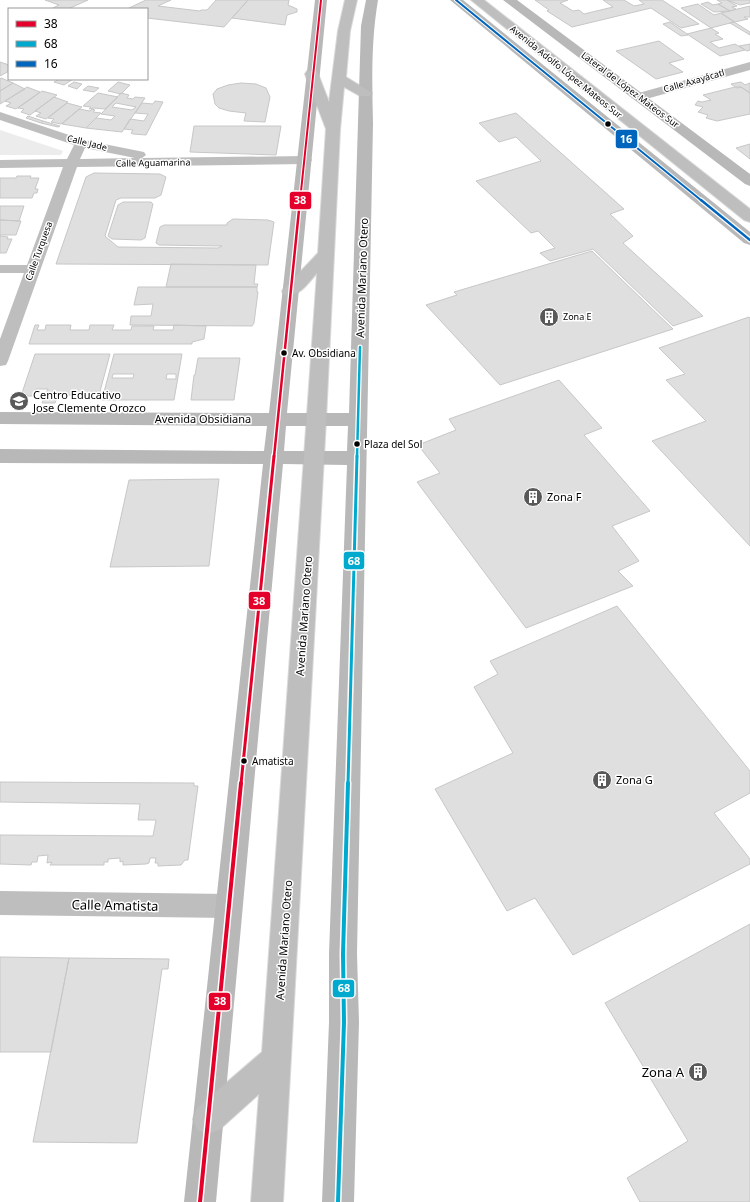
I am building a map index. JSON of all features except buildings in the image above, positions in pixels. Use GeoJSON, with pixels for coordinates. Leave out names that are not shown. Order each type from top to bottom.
{"type":"FeatureCollection","features":[{"type":"Feature","properties":{"kind":"main road"},"geometry":{"type":"LineString","coordinates":[[200,1202],[273,458],[305,160],[312,74],[321,0]]}},
{"type":"Feature","properties":{"kind":"main road","name":"Avenida Mariano Otero"},"geometry":{"type":"LineString","coordinates":[[338,1202],[344,1022],[343,954],[366,123],[365,93],[367,26],[372,0]]}},
{"type":"Feature","properties":{"kind":"main road"},"geometry":{"type":"LineString","coordinates":[[456,0],[750,240]]}},
{"type":"Feature","properties":{"kind":"main road","name":"Avenida Adolfo López Mateos Sur"},"geometry":{"type":"LineString","coordinates":[[477,0],[750,217]]}},
{"type":"Feature","properties":{"kind":"main road","name":"Avenida Adolfo López Mateos Sur"},"geometry":{"type":"LineString","coordinates":[[490,0],[699,160]]}},
{"type":"Feature","properties":{"kind":"main road","name":"Lateral de López Mateos Sur"},"geometry":{"type":"LineString","coordinates":[[509,0],[750,181]]}},
{"type":"Feature","properties":{"kind":"main road"},"geometry":{"type":"LineString","coordinates":[[351,1],[361,20],[367,26]]}},
{"type":"Feature","properties":{"kind":"main road","name":"Avenida Mariano Otero"},"geometry":{"type":"LineString","coordinates":[[267,1202],[317,420],[333,130],[344,31],[351,1]]}},
{"type":"Feature","properties":{"kind":"main road"},"geometry":{"type":"LineString","coordinates":[[336,15],[344,31]]}},
{"type":"Feature","properties":{"kind":"main road"},"geometry":{"type":"LineString","coordinates":[[312,74],[333,130]]}},
{"type":"Feature","properties":{"kind":"main road"},"geometry":{"type":"LineString","coordinates":[[338,78],[365,93]]}},
{"type":"Feature","properties":{"kind":"main road"},"geometry":{"type":"LineString","coordinates":[[290,291],[326,254]]}},
{"type":"Feature","properties":{"kind":"main road","name":"Avenida Obsidiana"},"geometry":{"type":"LineString","coordinates":[[0,418],[358,420]]}},
{"type":"Feature","properties":{"kind":"main road"},"geometry":{"type":"LineString","coordinates":[[0,456],[357,458]]}},
{"type":"Feature","properties":{"kind":"main road"},"geometry":{"type":"LineString","coordinates":[[208,1119],[276,1059]]}},
{"type":"Feature","properties":{"kind":"street","name":"Calle Axayácatl"},"geometry":{"type":"LineString","coordinates":[[639,97],[750,66]]}},
{"type":"Feature","properties":{"kind":"street","name":"Calle Jade"},"geometry":{"type":"LineString","coordinates":[[0,116],[81,143],[176,162]]}},
{"type":"Feature","properties":{"kind":"street","name":"Calle Turquesa"},"geometry":{"type":"LineString","coordinates":[[0,361],[71,164],[81,143]]}},
{"type":"Feature","properties":{"kind":"street","name":"Calle Aguamarina"},"geometry":{"type":"LineString","coordinates":[[0,164],[305,160]]}},
{"type":"Feature","properties":{"kind":"street"},"geometry":{"type":"LineString","coordinates":[[0,269],[33,269]]}},
{"type":"Feature","properties":{"kind":"street","name":"Calle Amatista"},"geometry":{"type":"LineString","coordinates":[[0,904],[229,906]]}},
{"type":"Feature","properties":{"kind":"shaded area"},"geometry":{"type":"Polygon","coordinates":[[[0,130],[63,151],[61,155],[0,155],[0,130]]]}},
{"type":"Feature","properties":{"kind":"transit line","name":"38"},"geometry":{"type":"LineString","coordinates":[[200,1202],[290,291],[321,0]]}},
{"type":"Feature","properties":{"kind":"transit line","name":"16"},"geometry":{"type":"LineString","coordinates":[[456,0],[750,240]]}},
{"type":"Feature","properties":{"kind":"transit line","name":"68"},"geometry":{"type":"LineString","coordinates":[[338,1202],[344,1022],[343,954],[360,347]]}},
{"type":"Feature","properties":{"kind":"place","name":"Zona E"},"geometry":{"type":"Point","coordinates":[549,317]}},
{"type":"Feature","properties":{"kind":"place","name":"Av. Obsidiana"},"geometry":{"type":"Point","coordinates":[284,353]}},
{"type":"Feature","properties":{"kind":"place","name":"Centro Educativo Jose Clemente Orozco"},"geometry":{"type":"Point","coordinates":[19,401]}},
{"type":"Feature","properties":{"kind":"place","name":"Plaza del Sol"},"geometry":{"type":"Point","coordinates":[357,444]}},
{"type":"Feature","properties":{"kind":"place","name":"Zona F"},"geometry":{"type":"Point","coordinates":[533,497]}},
{"type":"Feature","properties":{"kind":"place","name":"Amatista"},"geometry":{"type":"Point","coordinates":[244,761]}},
{"type":"Feature","properties":{"kind":"place","name":"Zona G"},"geometry":{"type":"Point","coordinates":[602,780]}},
{"type":"Feature","properties":{"kind":"place","name":"Zona A"},"geometry":{"type":"Point","coordinates":[698,1072]}}]}
